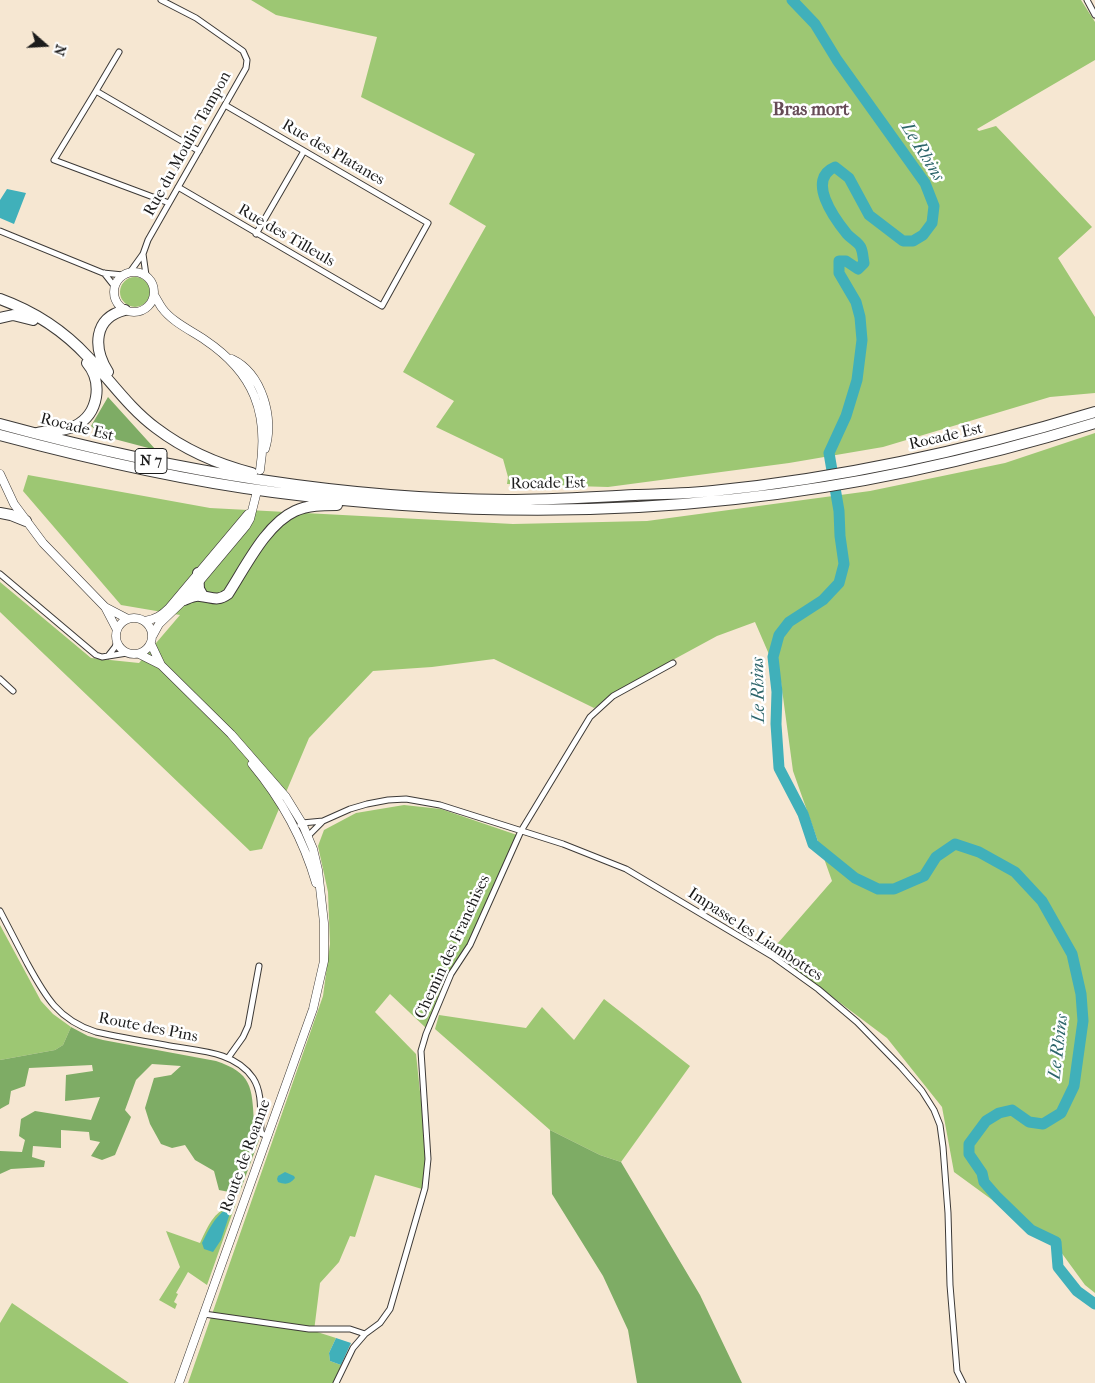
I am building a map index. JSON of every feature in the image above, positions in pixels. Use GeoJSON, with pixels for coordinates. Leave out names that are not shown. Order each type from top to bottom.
{"type":"FeatureCollection","features":[{"type":"Feature","properties":{"kind":"highway"},"geometry":{"type":"LineString","coordinates":[[0,299],[37,316],[63,334],[88,356],[113,387],[155,428],[185,448],[215,462],[251,473],[269,481]]}},
{"type":"Feature","properties":{"kind":"highway"},"geometry":{"type":"LineString","coordinates":[[113,387],[112,378],[100,355],[100,333],[104,321],[113,314],[125,310]]}},
{"type":"Feature","properties":{"kind":"highway"},"geometry":{"type":"LineString","coordinates":[[0,318],[13,315],[21,316],[40,324],[60,337],[82,357],[95,375],[96,397],[87,416],[75,426],[67,429],[47,430],[34,434]]}},
{"type":"Feature","properties":{"kind":"highway","name":"Rocade Est"},"geometry":{"type":"LineString","coordinates":[[853,476],[1026,433],[1095,412]]}},
{"type":"Feature","properties":{"kind":"highway","name":"Rocade Est"},"geometry":{"type":"LineString","coordinates":[[0,424],[34,434],[173,465],[269,481],[384,493],[505,500],[568,499],[709,492],[809,484]]}},
{"type":"Feature","properties":{"kind":"highway","name":"Rocade Est"},"geometry":{"type":"LineString","coordinates":[[3,439],[19,440],[181,477],[271,492],[389,504],[504,510],[632,508],[736,499],[853,476],[946,463],[1095,424]]}},
{"type":"Feature","properties":{"kind":"highway"},"geometry":{"type":"LineString","coordinates":[[184,600],[198,596],[219,599],[228,594],[272,529],[296,510],[326,505],[378,509],[389,504]]}},
{"type":"Feature","properties":{"kind":"highway"},"geometry":{"type":"LineString","coordinates":[[0,513],[11,514],[26,520]]}},
{"type":"Feature","properties":{"kind":"highway"},"geometry":{"type":"LineString","coordinates":[[198,579],[203,596]]}},
{"type":"Feature","properties":{"kind":"main road"},"geometry":{"type":"LineString","coordinates":[[127,273],[141,273],[146,276],[153,284],[154,295],[151,303],[144,309],[135,312],[125,310],[116,300],[115,287],[118,280],[127,273]]}},
{"type":"Feature","properties":{"kind":"main road"},"geometry":{"type":"LineString","coordinates":[[154,295],[167,314],[240,364],[258,385],[268,422],[260,470]]}},
{"type":"Feature","properties":{"kind":"main road"},"geometry":{"type":"LineString","coordinates":[[144,309],[167,314]]}},
{"type":"Feature","properties":{"kind":"main road"},"geometry":{"type":"LineString","coordinates":[[0,474],[14,504],[26,520],[105,607],[117,630],[117,641],[120,648],[127,653],[139,654],[161,665],[231,734],[286,797],[299,829],[322,904]]}},
{"type":"Feature","properties":{"kind":"main road"},"geometry":{"type":"LineString","coordinates":[[139,654],[146,650],[159,624],[184,600],[251,511],[256,495]]}},
{"type":"Feature","properties":{"kind":"main road"},"geometry":{"type":"LineString","coordinates":[[145,621],[154,620],[162,615],[198,579]]}},
{"type":"Feature","properties":{"kind":"main road"},"geometry":{"type":"LineString","coordinates":[[105,607],[128,619],[137,618],[149,625],[161,665]]}},
{"type":"Feature","properties":{"kind":"main road"},"geometry":{"type":"LineString","coordinates":[[117,630],[128,619]]}},
{"type":"Feature","properties":{"kind":"main road"},"geometry":{"type":"LineString","coordinates":[[299,829],[308,836],[318,870],[322,904]]}},
{"type":"Feature","properties":{"kind":"main road"},"geometry":{"type":"LineString","coordinates":[[299,829],[305,837],[308,836]]}},
{"type":"Feature","properties":{"kind":"main road","name":"Route de Roanne"},"geometry":{"type":"LineString","coordinates":[[179,1383],[313,1009],[324,961],[322,904]]}},
{"type":"Feature","properties":{"kind":"street","name":"Rue du Moulin Tampon"},"geometry":{"type":"LineString","coordinates":[[127,273],[142,254],[148,240],[246,68],[247,60],[243,51],[196,18],[161,0]]}},
{"type":"Feature","properties":{"kind":"street"},"geometry":{"type":"LineString","coordinates":[[1087,0],[1095,15]]}},
{"type":"Feature","properties":{"kind":"street"},"geometry":{"type":"LineString","coordinates":[[119,52],[54,160],[169,203]]}},
{"type":"Feature","properties":{"kind":"street"},"geometry":{"type":"LineString","coordinates":[[96,91],[199,151]]}},
{"type":"Feature","properties":{"kind":"street","name":"Rue des Platanes"},"geometry":{"type":"LineString","coordinates":[[225,105],[428,223],[382,306]]}},
{"type":"Feature","properties":{"kind":"street"},"geometry":{"type":"LineString","coordinates":[[256,234],[304,151]]}},
{"type":"Feature","properties":{"kind":"street","name":"Rue des Tilleuls"},"geometry":{"type":"LineString","coordinates":[[178,187],[382,306]]}},
{"type":"Feature","properties":{"kind":"street"},"geometry":{"type":"LineString","coordinates":[[0,231],[103,273],[127,273]]}},
{"type":"Feature","properties":{"kind":"street"},"geometry":{"type":"LineString","coordinates":[[142,254],[146,276]]}},
{"type":"Feature","properties":{"kind":"street"},"geometry":{"type":"LineString","coordinates":[[103,273],[115,287]]}},
{"type":"Feature","properties":{"kind":"street"},"geometry":{"type":"LineString","coordinates":[[0,574],[99,657],[127,653]]}},
{"type":"Feature","properties":{"kind":"street"},"geometry":{"type":"LineString","coordinates":[[108,656],[117,641]]}},
{"type":"Feature","properties":{"kind":"street","name":"Chemin des Franchises"},"geometry":{"type":"LineString","coordinates":[[336,1383],[353,1348],[365,1334],[380,1323],[390,1309],[425,1188],[428,1159],[421,1056],[422,1046],[451,974],[470,946],[521,831],[590,717],[613,696],[673,663]]}},
{"type":"Feature","properties":{"kind":"street"},"geometry":{"type":"LineString","coordinates":[[0,679],[13,692]]}},
{"type":"Feature","properties":{"kind":"street","name":"Impasse les Liambottes"},"geometry":{"type":"LineString","coordinates":[[323,821],[367,804],[406,799],[440,805],[562,844],[626,869],[772,956],[818,989],[857,1022],[922,1091],[934,1110],[940,1125],[948,1212],[950,1285],[957,1371],[963,1383]]}},
{"type":"Feature","properties":{"kind":"street"},"geometry":{"type":"LineString","coordinates":[[299,829],[323,821]]}},
{"type":"Feature","properties":{"kind":"street"},"geometry":{"type":"LineString","coordinates":[[308,836],[323,821]]}},
{"type":"Feature","properties":{"kind":"street","name":"Route des Pins"},"geometry":{"type":"LineString","coordinates":[[0,911],[41,989],[52,1004],[68,1018],[96,1032],[208,1052],[228,1058],[241,1066],[254,1079],[260,1096],[261,1131],[262,1134],[268,1136]]}},
{"type":"Feature","properties":{"kind":"street"},"geometry":{"type":"LineString","coordinates":[[228,1058],[243,1037],[248,1026],[259,966]]}},
{"type":"Feature","properties":{"kind":"street"},"geometry":{"type":"LineString","coordinates":[[204,1314],[309,1329],[350,1329],[365,1334]]}},
{"type":"Feature","properties":{"kind":"green space"},"geometry":{"type":"Polygon","coordinates":[[[251,0],[1081,0],[1095,22],[1095,60],[977,129],[979,131],[996,126],[1092,227],[1058,258],[1095,317],[1095,393],[1050,397],[883,447],[789,463],[608,487],[507,484],[508,477],[503,459],[436,427],[454,401],[403,372],[486,226],[449,204],[475,154],[361,97],[377,37],[276,15],[251,0]]]}},
{"type":"Feature","properties":{"kind":"green space"},"geometry":{"type":"Polygon","coordinates":[[[135,277],[146,281],[150,292],[146,303],[135,307],[124,303],[120,292],[124,281],[135,277]]]}},
{"type":"Feature","properties":{"kind":"green space"},"geometry":{"type":"Polygon","coordinates":[[[108,397],[156,450],[103,436],[91,426],[108,397]]]}},
{"type":"Feature","properties":{"kind":"green space"},"geometry":{"type":"Polygon","coordinates":[[[1095,433],[1095,1293],[1085,1285],[1058,1248],[954,1172],[942,1107],[887,1038],[771,951],[832,881],[793,771],[781,682],[755,622],[717,636],[658,668],[594,708],[494,659],[432,667],[373,671],[309,738],[262,849],[250,851],[0,612],[0,582],[91,658],[139,663],[180,615],[121,605],[23,491],[28,475],[210,508],[513,524],[647,521],[870,491],[1005,463],[1095,433]]]}},
{"type":"Feature","properties":{"kind":"green space"},"geometry":{"type":"Polygon","coordinates":[[[404,805],[441,809],[517,835],[467,946],[445,979],[426,1028],[390,994],[375,1012],[416,1054],[425,1139],[426,1166],[422,1189],[375,1175],[355,1237],[350,1236],[339,1262],[320,1283],[314,1331],[336,1338],[329,1353],[330,1361],[341,1365],[335,1383],[188,1383],[323,996],[330,944],[328,892],[318,846],[324,830],[356,813],[404,805]]]}},
{"type":"Feature","properties":{"kind":"green space"},"geometry":{"type":"Polygon","coordinates":[[[0,925],[41,1001],[53,1014],[71,1027],[63,1045],[55,1050],[0,1060],[0,925]]]}},
{"type":"Feature","properties":{"kind":"green space"},"geometry":{"type":"Polygon","coordinates":[[[604,999],[690,1066],[621,1162],[600,1155],[550,1130],[435,1029],[439,1015],[526,1028],[542,1007],[574,1040],[604,999]]]}},
{"type":"Feature","properties":{"kind":"green space"},"geometry":{"type":"Polygon","coordinates":[[[71,1027],[88,1036],[103,1040],[216,1061],[243,1076],[251,1090],[255,1132],[259,1140],[239,1194],[219,1190],[214,1171],[195,1160],[185,1145],[172,1148],[161,1144],[150,1124],[145,1108],[154,1078],[171,1075],[181,1066],[152,1064],[136,1080],[125,1110],[131,1117],[115,1155],[102,1160],[91,1156],[100,1142],[90,1140],[89,1132],[61,1130],[61,1148],[33,1146],[32,1157],[45,1161],[44,1167],[11,1169],[0,1174],[0,1151],[22,1152],[25,1140],[19,1136],[21,1119],[35,1111],[91,1120],[100,1097],[65,1101],[66,1075],[93,1071],[92,1065],[29,1068],[25,1086],[11,1091],[9,1104],[0,1109],[0,1060],[55,1050],[63,1045],[71,1027]]]}},
{"type":"Feature","properties":{"kind":"green space"},"geometry":{"type":"Polygon","coordinates":[[[550,1130],[600,1155],[621,1162],[700,1295],[742,1383],[637,1383],[628,1330],[603,1276],[552,1194],[550,1130]]]}},
{"type":"Feature","properties":{"kind":"green space"},"geometry":{"type":"Polygon","coordinates":[[[236,1203],[207,1285],[188,1272],[176,1293],[178,1294],[174,1302],[177,1304],[175,1309],[159,1300],[180,1267],[166,1231],[200,1243],[213,1218],[222,1210],[236,1203]]]}},
{"type":"Feature","properties":{"kind":"green space"},"geometry":{"type":"Polygon","coordinates":[[[12,1303],[129,1383],[0,1383],[0,1323],[12,1303]]]}},
{"type":"Feature","properties":{"kind":"water"},"geometry":{"type":"Polygon","coordinates":[[[7,189],[26,193],[14,224],[0,218],[0,200],[7,189]]]}},
{"type":"Feature","properties":{"kind":"water"},"geometry":{"type":"Polygon","coordinates":[[[285,1172],[295,1178],[288,1183],[278,1182],[278,1176],[285,1172]]]}},
{"type":"Feature","properties":{"kind":"water"},"geometry":{"type":"Polygon","coordinates":[[[226,1209],[229,1209],[230,1213],[221,1240],[213,1252],[204,1249],[202,1243],[210,1228],[218,1216],[226,1209]]]}},
{"type":"Feature","properties":{"kind":"water"},"geometry":{"type":"Polygon","coordinates":[[[336,1338],[351,1343],[341,1365],[330,1361],[329,1353],[336,1338]]]}},
{"type":"Feature","properties":{"kind":"waterway","name":"Le Rhins"},"geometry":{"type":"LineString","coordinates":[[792,0],[815,24],[837,60],[925,183],[934,206],[932,223],[923,235],[913,241],[903,241],[869,215],[849,178],[835,167],[827,173],[823,180],[825,199],[830,209],[847,234],[857,242],[862,251],[864,263],[858,269],[846,261],[839,261],[839,273],[856,302],[860,317],[862,340],[857,380],[846,416],[829,453],[839,511],[844,564],[839,583],[823,600],[789,622],[779,635],[773,657],[777,692],[776,724],[779,768],[803,814],[813,844],[855,878],[878,889],[894,889],[924,876],[936,857],[955,844],[979,852],[1015,872],[1042,901],[1072,954],[1081,994],[1083,1021],[1074,1086],[1061,1113],[1043,1124],[1029,1122],[1012,1110],[999,1113],[986,1121],[969,1144],[969,1154],[982,1173],[984,1182],[997,1197],[1031,1230],[1056,1242],[1058,1267],[1077,1291],[1095,1304]]}},
{"type":"Feature","properties":{"kind":"district","name":"Bras mort"},"geometry":{"type":"Point","coordinates":[811,111]}}]}
